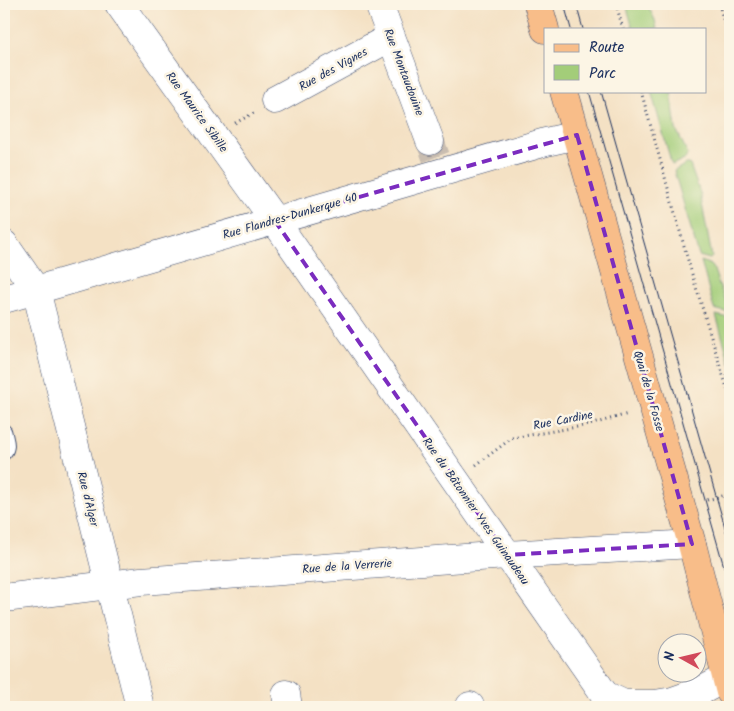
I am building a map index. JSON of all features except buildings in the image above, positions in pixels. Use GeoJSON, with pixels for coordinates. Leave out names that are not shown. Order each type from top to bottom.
{"type":"FeatureCollection","features":[{"type":"Feature","properties":{"kind":"main road"},"geometry":{"type":"LineString","coordinates":[[538,4],[545,28]]}},
{"type":"Feature","properties":{"kind":"main road","name":"Quai de la Fosse"},"geometry":{"type":"LineString","coordinates":[[564,92],[692,544],[728,685]]}},
{"type":"Feature","properties":{"kind":"street","name":"Rue Maurice Sibille"},"geometry":{"type":"LineString","coordinates":[[119,4],[275,221]]}},
{"type":"Feature","properties":{"kind":"street","name":"Rue Montaudouine"},"geometry":{"type":"LineString","coordinates":[[379,4],[436,157]]}},
{"type":"Feature","properties":{"kind":"street","name":"Rue des Vignes"},"geometry":{"type":"LineString","coordinates":[[275,100],[390,37]]}},
{"type":"Feature","properties":{"kind":"street","name":"Rue Flandres-Dunkerque 40"},"geometry":{"type":"LineString","coordinates":[[4,299],[275,221],[436,157],[546,142],[577,135]]}},
{"type":"Feature","properties":{"kind":"street","name":"Rue du Bâtonnier Yves Guinaudeau"},"geometry":{"type":"LineString","coordinates":[[275,221],[604,695],[624,704],[655,704],[673,701],[701,691],[728,685]]}},
{"type":"Feature","properties":{"kind":"street"},"geometry":{"type":"LineString","coordinates":[[4,244],[36,290]]}},
{"type":"Feature","properties":{"kind":"street","name":"Rue d'Alger"},"geometry":{"type":"LineString","coordinates":[[36,290],[140,707]]}},
{"type":"Feature","properties":{"kind":"street","name":"Rue de la Verrerie"},"geometry":{"type":"LineString","coordinates":[[4,598],[141,581],[692,544]]}},
{"type":"Feature","properties":{"kind":"lane"},"geometry":{"type":"LineString","coordinates":[[4,432],[7,445],[4,452]]}},
{"type":"Feature","properties":{"kind":"path"},"geometry":{"type":"LineString","coordinates":[[616,4],[623,28]]}},
{"type":"Feature","properties":{"kind":"path"},"geometry":{"type":"LineString","coordinates":[[719,4],[730,44]]}},
{"type":"Feature","properties":{"kind":"path"},"geometry":{"type":"LineString","coordinates":[[641,92],[698,294],[730,398]]}},
{"type":"Feature","properties":{"kind":"path","name":"Rue Cardine"},"geometry":{"type":"LineString","coordinates":[[483,460],[512,438],[589,425],[653,407]]}},
{"type":"Feature","properties":{"kind":"highlighted area"},"geometry":{"type":"Polygon","coordinates":[[[577,135],[692,544],[507,555],[275,221],[577,135]]]}},
{"type":"Feature","properties":{"kind":"green space"},"geometry":{"type":"Polygon","coordinates":[[[626,4],[647,4],[657,28],[633,28],[626,4]]]}},
{"type":"Feature","properties":{"kind":"green space"},"geometry":{"type":"Polygon","coordinates":[[[651,92],[671,92],[676,129],[688,154],[686,158],[672,165],[651,92]]]}},
{"type":"Feature","properties":{"kind":"green space"},"geometry":{"type":"Polygon","coordinates":[[[686,164],[690,165],[700,193],[712,257],[710,259],[699,256],[674,171],[686,164]]]}},
{"type":"Feature","properties":{"kind":"green space"},"geometry":{"type":"Polygon","coordinates":[[[701,261],[713,267],[730,313],[714,309],[701,261]]]}},
{"type":"Feature","properties":{"kind":"green space"},"geometry":{"type":"Polygon","coordinates":[[[716,315],[730,318],[730,364],[716,315]]]}},
{"type":"Feature","properties":{"kind":"tunnel"},"geometry":{"type":"LineString","coordinates":[[430,141],[436,157]]}},
{"type":"Feature","properties":{"kind":"tram line"},"geometry":{"type":"LineString","coordinates":[[564,4],[571,28]]}},
{"type":"Feature","properties":{"kind":"tram line"},"geometry":{"type":"LineString","coordinates":[[576,4],[583,28]]}},
{"type":"Feature","properties":{"kind":"tram line"},"geometry":{"type":"LineString","coordinates":[[589,92],[730,588]]}},
{"type":"Feature","properties":{"kind":"tram line"},"geometry":{"type":"LineString","coordinates":[[601,92],[730,545]]}}]}
